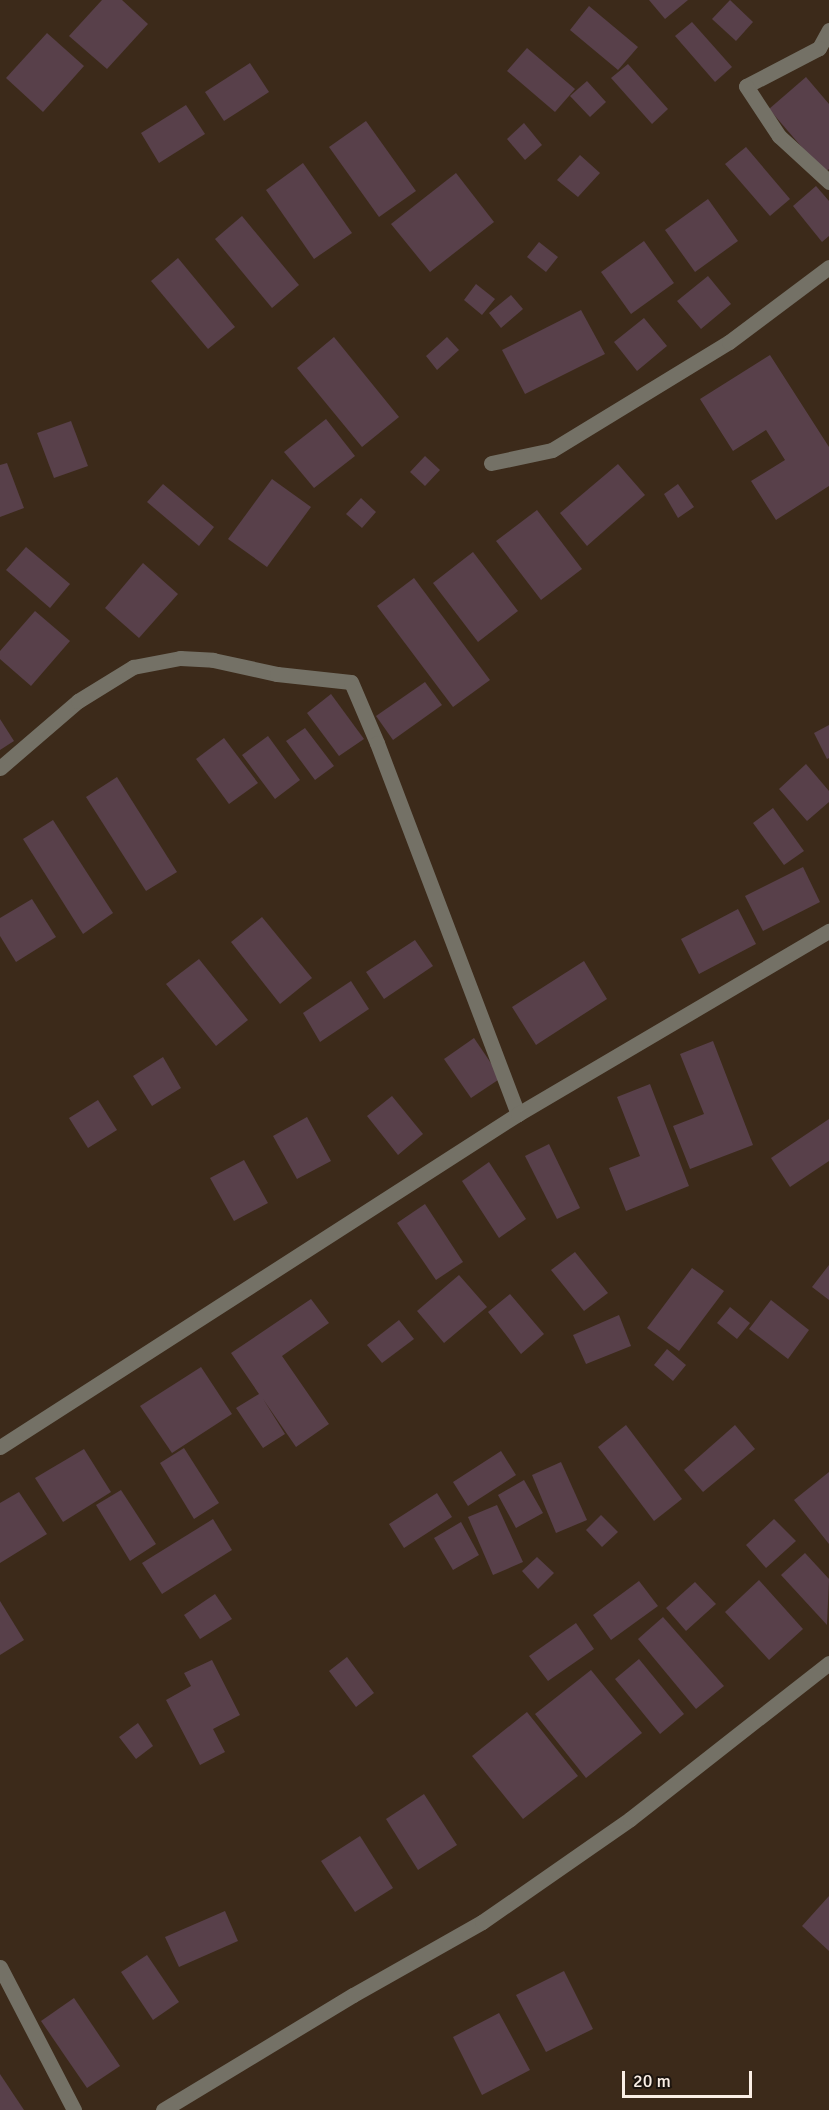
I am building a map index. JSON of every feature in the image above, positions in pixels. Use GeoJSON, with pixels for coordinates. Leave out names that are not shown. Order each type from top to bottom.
{"type":"FeatureCollection","features":[{"type":"Feature","properties":{"kind":"street"},"geometry":{"type":"LineString","coordinates":[[829,30],[819,48],[746,86],[779,136],[829,182]]}},
{"type":"Feature","properties":{"kind":"street"},"geometry":{"type":"LineString","coordinates":[[491,464],[552,450],[729,342],[829,267]]}},
{"type":"Feature","properties":{"kind":"street"},"geometry":{"type":"LineString","coordinates":[[0,768],[78,701],[133,667],[180,658],[213,660],[277,674],[351,682],[518,1114]]}},
{"type":"Feature","properties":{"kind":"street"},"geometry":{"type":"LineString","coordinates":[[0,1447],[518,1114],[829,931]]}},
{"type":"Feature","properties":{"kind":"street"},"geometry":{"type":"LineString","coordinates":[[163,2110],[353,1995],[482,1922],[630,1819],[829,1663]]}},
{"type":"Feature","properties":{"kind":"street"},"geometry":{"type":"LineString","coordinates":[[0,1967],[74,2110]]}},
{"type":"Feature","properties":{"kind":"building"},"geometry":{"type":"Polygon","coordinates":[[[102,0],[122,0],[148,24],[107,69],[69,36],[102,0]]]}},
{"type":"Feature","properties":{"kind":"building"},"geometry":{"type":"Polygon","coordinates":[[[649,0],[688,0],[665,19],[649,0]]]}},
{"type":"Feature","properties":{"kind":"building"},"geometry":{"type":"Polygon","coordinates":[[[730,0],[753,22],[736,41],[712,19],[730,0]]]}},
{"type":"Feature","properties":{"kind":"building"},"geometry":{"type":"Polygon","coordinates":[[[589,6],[638,47],[618,70],[570,30],[589,6]]]}},
{"type":"Feature","properties":{"kind":"building"},"geometry":{"type":"Polygon","coordinates":[[[692,22],[732,67],[715,82],[675,36],[692,22]]]}},
{"type":"Feature","properties":{"kind":"building"},"geometry":{"type":"Polygon","coordinates":[[[47,33],[84,66],[43,112],[6,78],[47,33]]]}},
{"type":"Feature","properties":{"kind":"building"},"geometry":{"type":"Polygon","coordinates":[[[527,48],[575,89],[555,112],[507,71],[527,48]]]}},
{"type":"Feature","properties":{"kind":"building"},"geometry":{"type":"Polygon","coordinates":[[[250,63],[269,92],[224,121],[205,92],[250,63]]]}},
{"type":"Feature","properties":{"kind":"building"},"geometry":{"type":"Polygon","coordinates":[[[628,64],[668,109],[652,124],[611,78],[628,64]]]}},
{"type":"Feature","properties":{"kind":"building"},"geometry":{"type":"Polygon","coordinates":[[[806,77],[829,104],[829,169],[824,173],[769,109],[806,77]]]}},
{"type":"Feature","properties":{"kind":"building"},"geometry":{"type":"Polygon","coordinates":[[[587,81],[606,102],[590,117],[570,96],[587,81]]]}},
{"type":"Feature","properties":{"kind":"building"},"geometry":{"type":"Polygon","coordinates":[[[186,105],[205,134],[159,163],[141,133],[186,105]]]}},
{"type":"Feature","properties":{"kind":"building"},"geometry":{"type":"Polygon","coordinates":[[[366,121],[416,191],[379,217],[329,147],[366,121]]]}},
{"type":"Feature","properties":{"kind":"building"},"geometry":{"type":"Polygon","coordinates":[[[524,123],[542,145],[525,160],[507,139],[524,123]]]}},
{"type":"Feature","properties":{"kind":"building"},"geometry":{"type":"Polygon","coordinates":[[[746,147],[790,199],[770,216],[725,164],[746,147]]]}},
{"type":"Feature","properties":{"kind":"building"},"geometry":{"type":"Polygon","coordinates":[[[580,155],[600,173],[578,197],[557,180],[580,155]]]}},
{"type":"Feature","properties":{"kind":"building"},"geometry":{"type":"Polygon","coordinates":[[[303,163],[352,233],[314,259],[266,190],[303,163]]]}},
{"type":"Feature","properties":{"kind":"building"},"geometry":{"type":"Polygon","coordinates":[[[456,173],[494,222],[430,272],[391,224],[456,173]]]}},
{"type":"Feature","properties":{"kind":"building"},"geometry":{"type":"Polygon","coordinates":[[[816,186],[829,201],[829,236],[822,242],[793,206],[816,186]]]}},
{"type":"Feature","properties":{"kind":"building"},"geometry":{"type":"Polygon","coordinates":[[[708,199],[738,241],[695,272],[665,230],[708,199]]]}},
{"type":"Feature","properties":{"kind":"building"},"geometry":{"type":"Polygon","coordinates":[[[242,216],[299,285],[272,308],[215,239],[242,216]]]}},
{"type":"Feature","properties":{"kind":"building"},"geometry":{"type":"Polygon","coordinates":[[[644,241],[674,283],[631,314],[601,272],[644,241]]]}},
{"type":"Feature","properties":{"kind":"building"},"geometry":{"type":"Polygon","coordinates":[[[539,242],[558,257],[546,272],[527,257],[539,242]]]}},
{"type":"Feature","properties":{"kind":"building"},"geometry":{"type":"Polygon","coordinates":[[[178,258],[235,327],[208,349],[151,281],[178,258]]]}},
{"type":"Feature","properties":{"kind":"building"},"geometry":{"type":"Polygon","coordinates":[[[708,276],[731,304],[701,329],[677,301],[708,276]]]}},
{"type":"Feature","properties":{"kind":"building"},"geometry":{"type":"Polygon","coordinates":[[[476,284],[495,299],[482,315],[464,300],[476,284]]]}},
{"type":"Feature","properties":{"kind":"building"},"geometry":{"type":"Polygon","coordinates":[[[511,295],[523,309],[501,328],[489,313],[511,295]]]}},
{"type":"Feature","properties":{"kind":"building"},"geometry":{"type":"Polygon","coordinates":[[[581,310],[605,354],[525,394],[502,350],[581,310]]]}},
{"type":"Feature","properties":{"kind":"building"},"geometry":{"type":"Polygon","coordinates":[[[644,318],[667,346],[637,371],[614,342],[644,318]]]}},
{"type":"Feature","properties":{"kind":"building"},"geometry":{"type":"Polygon","coordinates":[[[334,337],[399,417],[362,447],[297,368],[334,337]]]}},
{"type":"Feature","properties":{"kind":"building"},"geometry":{"type":"Polygon","coordinates":[[[447,337],[459,350],[437,370],[426,356],[447,337]]]}},
{"type":"Feature","properties":{"kind":"building"},"geometry":{"type":"Polygon","coordinates":[[[770,355],[829,447],[829,486],[776,520],[751,481],[785,460],[766,430],[733,451],[700,399],[770,355]]]}},
{"type":"Feature","properties":{"kind":"building"},"geometry":{"type":"Polygon","coordinates":[[[326,419],[355,456],[314,488],[284,452],[326,419]]]}},
{"type":"Feature","properties":{"kind":"building"},"geometry":{"type":"Polygon","coordinates":[[[71,421],[88,466],[54,478],[37,433],[71,421]]]}},
{"type":"Feature","properties":{"kind":"building"},"geometry":{"type":"Polygon","coordinates":[[[425,456],[440,470],[425,486],[410,472],[425,456]]]}},
{"type":"Feature","properties":{"kind":"building"},"geometry":{"type":"Polygon","coordinates":[[[7,463],[24,508],[0,517],[0,465],[7,463]]]}},
{"type":"Feature","properties":{"kind":"building"},"geometry":{"type":"Polygon","coordinates":[[[618,464],[645,495],[587,546],[560,513],[618,464]]]}},
{"type":"Feature","properties":{"kind":"building"},"geometry":{"type":"Polygon","coordinates":[[[272,479],[311,507],[267,567],[228,539],[272,479]]]}},
{"type":"Feature","properties":{"kind":"building"},"geometry":{"type":"Polygon","coordinates":[[[163,484],[214,527],[199,546],[147,502],[163,484]]]}},
{"type":"Feature","properties":{"kind":"building"},"geometry":{"type":"Polygon","coordinates":[[[678,484],[694,507],[678,518],[664,494],[678,484]]]}},
{"type":"Feature","properties":{"kind":"building"},"geometry":{"type":"Polygon","coordinates":[[[361,498],[376,512],[362,528],[346,514],[361,498]]]}},
{"type":"Feature","properties":{"kind":"building"},"geometry":{"type":"Polygon","coordinates":[[[537,510],[582,569],[541,600],[496,541],[537,510]]]}},
{"type":"Feature","properties":{"kind":"building"},"geometry":{"type":"Polygon","coordinates":[[[26,547],[70,584],[50,608],[6,570],[26,547]]]}},
{"type":"Feature","properties":{"kind":"building"},"geometry":{"type":"Polygon","coordinates":[[[473,552],[518,611],[478,642],[433,583],[473,552]]]}},
{"type":"Feature","properties":{"kind":"building"},"geometry":{"type":"Polygon","coordinates":[[[143,563],[178,594],[139,638],[105,608],[143,563]]]}},
{"type":"Feature","properties":{"kind":"building"},"geometry":{"type":"Polygon","coordinates":[[[414,578],[490,680],[453,707],[377,606],[414,578]]]}},
{"type":"Feature","properties":{"kind":"building"},"geometry":{"type":"Polygon","coordinates":[[[35,611],[70,641],[31,686],[0,659],[0,651],[35,611]]]}},
{"type":"Feature","properties":{"kind":"building"},"geometry":{"type":"Polygon","coordinates":[[[425,682],[442,705],[393,740],[376,716],[425,682]]]}},
{"type":"Feature","properties":{"kind":"building"},"geometry":{"type":"Polygon","coordinates":[[[331,694],[364,739],[339,756],[307,713],[331,694]]]}},
{"type":"Feature","properties":{"kind":"building"},"geometry":{"type":"Polygon","coordinates":[[[0,719],[14,741],[0,750],[0,719]]]}},
{"type":"Feature","properties":{"kind":"building"},"geometry":{"type":"Polygon","coordinates":[[[829,725],[829,758],[827,759],[814,733],[829,725]]]}},
{"type":"Feature","properties":{"kind":"building"},"geometry":{"type":"Polygon","coordinates":[[[305,728],[334,766],[315,780],[286,741],[305,728]]]}},
{"type":"Feature","properties":{"kind":"building"},"geometry":{"type":"Polygon","coordinates":[[[268,736],[300,780],[275,799],[242,755],[268,736]]]}},
{"type":"Feature","properties":{"kind":"building"},"geometry":{"type":"Polygon","coordinates":[[[224,738],[258,783],[229,804],[196,759],[224,738]]]}},
{"type":"Feature","properties":{"kind":"building"},"geometry":{"type":"Polygon","coordinates":[[[806,764],[829,791],[829,802],[807,821],[779,789],[806,764]]]}},
{"type":"Feature","properties":{"kind":"building"},"geometry":{"type":"Polygon","coordinates":[[[117,777],[177,872],[146,891],[86,797],[117,777]]]}},
{"type":"Feature","properties":{"kind":"building"},"geometry":{"type":"Polygon","coordinates":[[[773,808],[804,851],[784,865],[753,823],[773,808]]]}},
{"type":"Feature","properties":{"kind":"building"},"geometry":{"type":"Polygon","coordinates":[[[53,820],[113,913],[83,934],[23,839],[53,820]]]}},
{"type":"Feature","properties":{"kind":"building"},"geometry":{"type":"Polygon","coordinates":[[[803,867],[820,902],[763,931],[745,896],[803,867]]]}},
{"type":"Feature","properties":{"kind":"building"},"geometry":{"type":"Polygon","coordinates":[[[32,899],[56,937],[16,962],[0,936],[0,918],[32,899]]]}},
{"type":"Feature","properties":{"kind":"building"},"geometry":{"type":"Polygon","coordinates":[[[738,909],[756,944],[699,974],[681,939],[738,909]]]}},
{"type":"Feature","properties":{"kind":"building"},"geometry":{"type":"Polygon","coordinates":[[[262,917],[312,978],[280,1004],[231,942],[262,917]]]}},
{"type":"Feature","properties":{"kind":"building"},"geometry":{"type":"Polygon","coordinates":[[[415,940],[433,966],[384,999],[366,972],[415,940]]]}},
{"type":"Feature","properties":{"kind":"building"},"geometry":{"type":"Polygon","coordinates":[[[199,959],[248,1020],[216,1046],[166,984],[199,959]]]}},
{"type":"Feature","properties":{"kind":"building"},"geometry":{"type":"Polygon","coordinates":[[[584,961],[607,999],[536,1045],[512,1007],[584,961]]]}},
{"type":"Feature","properties":{"kind":"building"},"geometry":{"type":"Polygon","coordinates":[[[351,981],[369,1009],[320,1042],[303,1013],[351,981]]]}},
{"type":"Feature","properties":{"kind":"building"},"geometry":{"type":"Polygon","coordinates":[[[474,1038],[501,1078],[471,1098],[444,1059],[474,1038]]]}},
{"type":"Feature","properties":{"kind":"building"},"geometry":{"type":"Polygon","coordinates":[[[713,1041],[753,1145],[690,1169],[673,1126],[704,1114],[680,1054],[713,1041]]]}},
{"type":"Feature","properties":{"kind":"building"},"geometry":{"type":"Polygon","coordinates":[[[163,1057],[181,1088],[152,1106],[133,1076],[163,1057]]]}},
{"type":"Feature","properties":{"kind":"building"},"geometry":{"type":"Polygon","coordinates":[[[650,1084],[689,1186],[626,1211],[609,1168],[640,1156],[617,1097],[650,1084]]]}},
{"type":"Feature","properties":{"kind":"building"},"geometry":{"type":"Polygon","coordinates":[[[392,1096],[423,1134],[398,1155],[367,1116],[392,1096]]]}},
{"type":"Feature","properties":{"kind":"building"},"geometry":{"type":"Polygon","coordinates":[[[98,1100],[117,1130],[88,1148],[69,1118],[98,1100]]]}},
{"type":"Feature","properties":{"kind":"building"},"geometry":{"type":"Polygon","coordinates":[[[307,1117],[331,1161],[297,1179],[273,1136],[307,1117]]]}},
{"type":"Feature","properties":{"kind":"building"},"geometry":{"type":"Polygon","coordinates":[[[829,1119],[829,1161],[790,1187],[771,1158],[829,1119]]]}},
{"type":"Feature","properties":{"kind":"building"},"geometry":{"type":"Polygon","coordinates":[[[549,1144],[580,1208],[557,1219],[525,1156],[549,1144]]]}},
{"type":"Feature","properties":{"kind":"building"},"geometry":{"type":"Polygon","coordinates":[[[244,1160],[268,1203],[234,1221],[210,1178],[244,1160]]]}},
{"type":"Feature","properties":{"kind":"building"},"geometry":{"type":"Polygon","coordinates":[[[489,1162],[526,1219],[499,1238],[462,1181],[489,1162]]]}},
{"type":"Feature","properties":{"kind":"building"},"geometry":{"type":"Polygon","coordinates":[[[425,1204],[463,1262],[436,1280],[397,1223],[425,1204]]]}},
{"type":"Feature","properties":{"kind":"building"},"geometry":{"type":"Polygon","coordinates":[[[575,1252],[608,1293],[584,1311],[551,1270],[575,1252]]]}},
{"type":"Feature","properties":{"kind":"building"},"geometry":{"type":"Polygon","coordinates":[[[829,1265],[829,1300],[812,1287],[829,1265]]]}},
{"type":"Feature","properties":{"kind":"building"},"geometry":{"type":"Polygon","coordinates":[[[692,1268],[724,1291],[679,1351],[647,1328],[692,1268]]]}},
{"type":"Feature","properties":{"kind":"building"},"geometry":{"type":"Polygon","coordinates":[[[459,1275],[487,1307],[444,1343],[417,1311],[459,1275]]]}},
{"type":"Feature","properties":{"kind":"building"},"geometry":{"type":"Polygon","coordinates":[[[510,1294],[544,1334],[521,1354],[488,1312],[510,1294]]]}},
{"type":"Feature","properties":{"kind":"building"},"geometry":{"type":"Polygon","coordinates":[[[311,1299],[329,1323],[282,1356],[329,1424],[296,1447],[263,1399],[285,1434],[263,1448],[236,1408],[259,1394],[231,1353],[311,1299]]]}},
{"type":"Feature","properties":{"kind":"building"},"geometry":{"type":"Polygon","coordinates":[[[771,1300],[809,1330],[788,1359],[749,1329],[771,1300]]]}},
{"type":"Feature","properties":{"kind":"building"},"geometry":{"type":"Polygon","coordinates":[[[730,1307],[750,1323],[737,1339],[717,1323],[730,1307]]]}},
{"type":"Feature","properties":{"kind":"building"},"geometry":{"type":"Polygon","coordinates":[[[619,1315],[631,1346],[586,1364],[573,1335],[619,1315]]]}},
{"type":"Feature","properties":{"kind":"building"},"geometry":{"type":"Polygon","coordinates":[[[399,1320],[414,1339],[382,1363],[367,1345],[399,1320]]]}},
{"type":"Feature","properties":{"kind":"building"},"geometry":{"type":"Polygon","coordinates":[[[667,1349],[686,1365],[673,1381],[654,1365],[667,1349]]]}},
{"type":"Feature","properties":{"kind":"building"},"geometry":{"type":"Polygon","coordinates":[[[201,1367],[232,1414],[172,1453],[140,1406],[201,1367]]]}},
{"type":"Feature","properties":{"kind":"building"},"geometry":{"type":"Polygon","coordinates":[[[626,1425],[682,1499],[654,1521],[598,1447],[626,1425]]]}},
{"type":"Feature","properties":{"kind":"building"},"geometry":{"type":"Polygon","coordinates":[[[735,1425],[755,1449],[703,1492],[684,1470],[735,1425]]]}},
{"type":"Feature","properties":{"kind":"building"},"geometry":{"type":"Polygon","coordinates":[[[184,1448],[219,1503],[194,1519],[160,1463],[184,1448]]]}},
{"type":"Feature","properties":{"kind":"building"},"geometry":{"type":"Polygon","coordinates":[[[84,1449],[111,1492],[63,1522],[35,1478],[84,1449]]]}},
{"type":"Feature","properties":{"kind":"building"},"geometry":{"type":"Polygon","coordinates":[[[501,1451],[516,1475],[468,1506],[453,1482],[501,1451]]]}},
{"type":"Feature","properties":{"kind":"building"},"geometry":{"type":"Polygon","coordinates":[[[561,1462],[587,1520],[556,1533],[532,1475],[561,1462]]]}},
{"type":"Feature","properties":{"kind":"building"},"geometry":{"type":"Polygon","coordinates":[[[829,1472],[829,1544],[794,1500],[829,1472]]]}},
{"type":"Feature","properties":{"kind":"building"},"geometry":{"type":"Polygon","coordinates":[[[524,1480],[543,1513],[516,1528],[498,1495],[524,1480]]]}},
{"type":"Feature","properties":{"kind":"building"},"geometry":{"type":"Polygon","coordinates":[[[121,1490],[156,1544],[130,1561],[96,1505],[121,1490]]]}},
{"type":"Feature","properties":{"kind":"building"},"geometry":{"type":"Polygon","coordinates":[[[19,1492],[47,1534],[0,1563],[0,1503],[19,1492]]]}},
{"type":"Feature","properties":{"kind":"building"},"geometry":{"type":"Polygon","coordinates":[[[437,1493],[452,1517],[404,1548],[389,1524],[437,1493]]]}},
{"type":"Feature","properties":{"kind":"building"},"geometry":{"type":"Polygon","coordinates":[[[497,1505],[523,1562],[493,1575],[468,1517],[497,1505]]]}},
{"type":"Feature","properties":{"kind":"building"},"geometry":{"type":"Polygon","coordinates":[[[601,1515],[618,1532],[602,1547],[586,1530],[601,1515]]]}},
{"type":"Feature","properties":{"kind":"building"},"geometry":{"type":"Polygon","coordinates":[[[213,1519],[232,1550],[162,1594],[142,1563],[213,1519]]]}},
{"type":"Feature","properties":{"kind":"building"},"geometry":{"type":"Polygon","coordinates":[[[774,1519],[796,1541],[766,1568],[746,1545],[774,1519]]]}},
{"type":"Feature","properties":{"kind":"building"},"geometry":{"type":"Polygon","coordinates":[[[461,1522],[479,1555],[453,1570],[434,1538],[461,1522]]]}},
{"type":"Feature","properties":{"kind":"building"},"geometry":{"type":"Polygon","coordinates":[[[805,1553],[829,1579],[827,1625],[781,1575],[805,1553]]]}},
{"type":"Feature","properties":{"kind":"building"},"geometry":{"type":"Polygon","coordinates":[[[537,1557],[554,1573],[538,1589],[522,1571],[537,1557]]]}},
{"type":"Feature","properties":{"kind":"building"},"geometry":{"type":"Polygon","coordinates":[[[759,1580],[803,1629],[769,1660],[725,1612],[759,1580]]]}},
{"type":"Feature","properties":{"kind":"building"},"geometry":{"type":"Polygon","coordinates":[[[639,1581],[658,1606],[611,1640],[593,1615],[639,1581]]]}},
{"type":"Feature","properties":{"kind":"building"},"geometry":{"type":"Polygon","coordinates":[[[695,1582],[716,1604],[686,1631],[666,1608],[695,1582]]]}},
{"type":"Feature","properties":{"kind":"building"},"geometry":{"type":"Polygon","coordinates":[[[215,1594],[232,1619],[200,1639],[184,1615],[215,1594]]]}},
{"type":"Feature","properties":{"kind":"building"},"geometry":{"type":"Polygon","coordinates":[[[0,1601],[24,1640],[0,1655],[0,1601]]]}},
{"type":"Feature","properties":{"kind":"building"},"geometry":{"type":"Polygon","coordinates":[[[663,1617],[724,1686],[696,1709],[638,1639],[663,1617]]]}},
{"type":"Feature","properties":{"kind":"building"},"geometry":{"type":"Polygon","coordinates":[[[576,1623],[594,1649],[548,1681],[529,1656],[576,1623]]]}},
{"type":"Feature","properties":{"kind":"building"},"geometry":{"type":"Polygon","coordinates":[[[347,1657],[374,1693],[356,1707],[329,1671],[347,1657]]]}},
{"type":"Feature","properties":{"kind":"building"},"geometry":{"type":"Polygon","coordinates":[[[639,1659],[684,1714],[660,1734],[615,1679],[639,1659]]]}},
{"type":"Feature","properties":{"kind":"building"},"geometry":{"type":"Polygon","coordinates":[[[212,1660],[240,1715],[213,1729],[225,1752],[200,1765],[166,1700],[191,1686],[184,1673],[212,1660]]]}},
{"type":"Feature","properties":{"kind":"building"},"geometry":{"type":"Polygon","coordinates":[[[591,1670],[642,1733],[586,1778],[535,1714],[591,1670]]]}},
{"type":"Feature","properties":{"kind":"building"},"geometry":{"type":"Polygon","coordinates":[[[527,1712],[578,1776],[523,1819],[472,1756],[527,1712]]]}},
{"type":"Feature","properties":{"kind":"building"},"geometry":{"type":"Polygon","coordinates":[[[138,1723],[153,1746],[136,1759],[119,1737],[138,1723]]]}},
{"type":"Feature","properties":{"kind":"building"},"geometry":{"type":"Polygon","coordinates":[[[424,1794],[457,1845],[418,1870],[386,1819],[424,1794]]]}},
{"type":"Feature","properties":{"kind":"building"},"geometry":{"type":"Polygon","coordinates":[[[360,1836],[393,1888],[355,1912],[321,1861],[360,1836]]]}},
{"type":"Feature","properties":{"kind":"building"},"geometry":{"type":"Polygon","coordinates":[[[829,1896],[829,1951],[802,1926],[829,1896]]]}},
{"type":"Feature","properties":{"kind":"building"},"geometry":{"type":"Polygon","coordinates":[[[225,1911],[238,1941],[179,1967],[165,1937],[225,1911]]]}},
{"type":"Feature","properties":{"kind":"building"},"geometry":{"type":"Polygon","coordinates":[[[147,1955],[179,2002],[153,2020],[121,1972],[147,1955]]]}},
{"type":"Feature","properties":{"kind":"building"},"geometry":{"type":"Polygon","coordinates":[[[564,1971],[593,2029],[546,2052],[516,1995],[564,1971]]]}},
{"type":"Feature","properties":{"kind":"building"},"geometry":{"type":"Polygon","coordinates":[[[74,1998],[120,2066],[87,2088],[41,2021],[74,1998]]]}},
{"type":"Feature","properties":{"kind":"building"},"geometry":{"type":"Polygon","coordinates":[[[499,2013],[530,2070],[482,2095],[453,2037],[499,2013]]]}},
{"type":"Feature","properties":{"kind":"building"},"geometry":{"type":"Polygon","coordinates":[[[0,2074],[24,2110],[0,2110],[0,2074]]]}}]}
